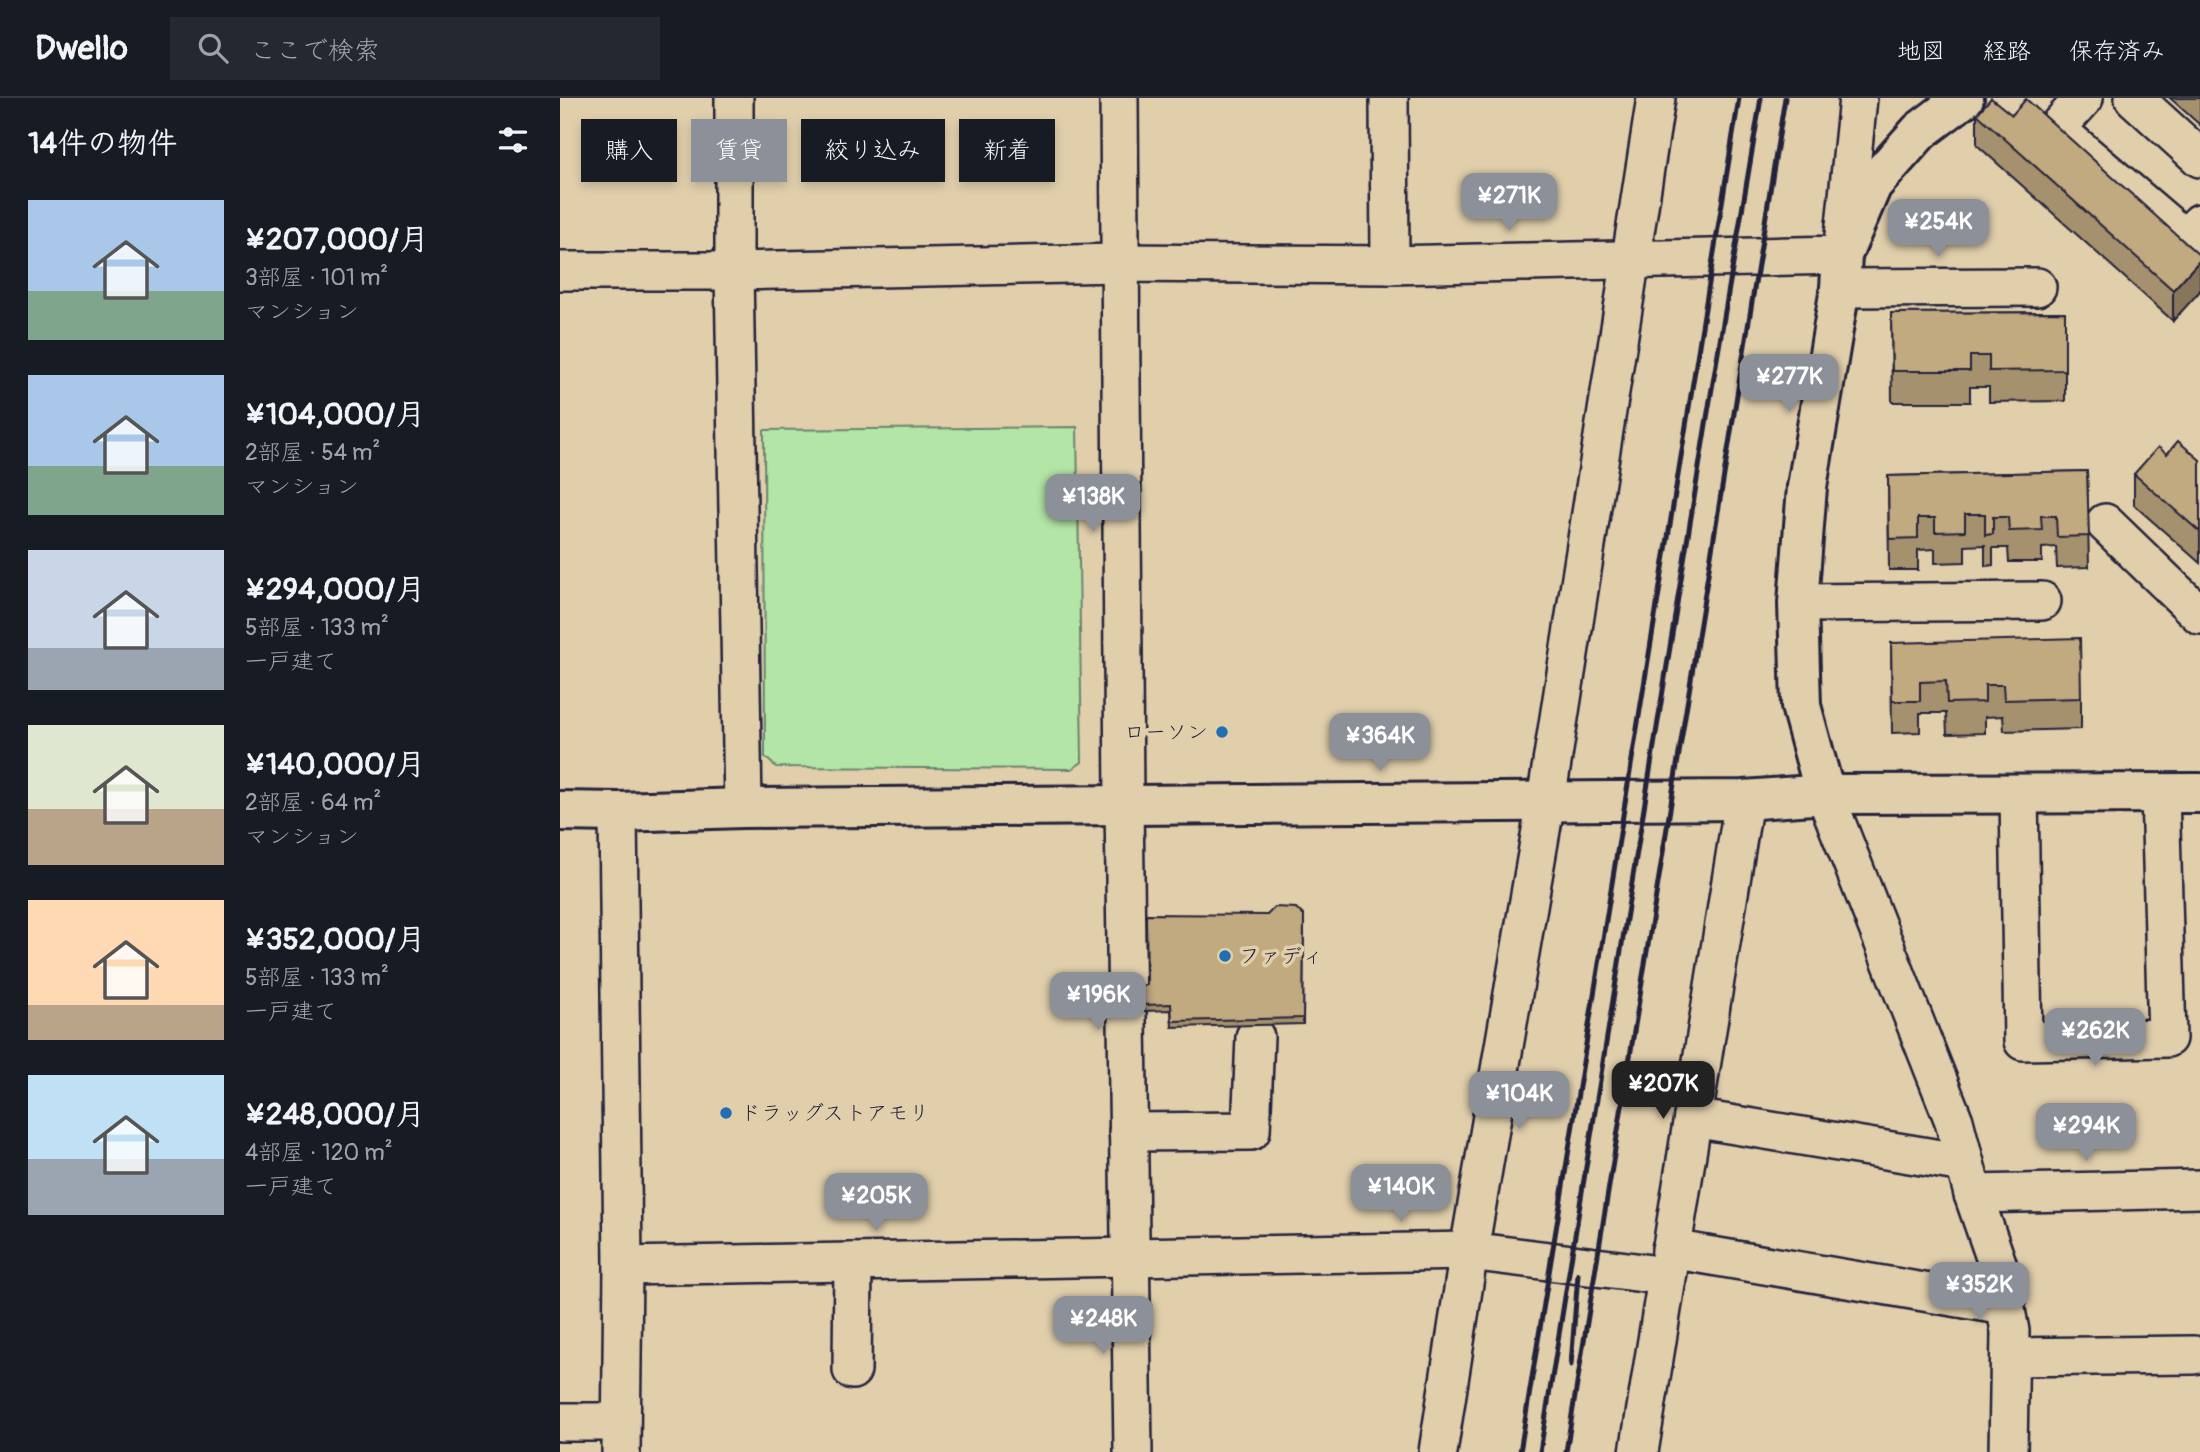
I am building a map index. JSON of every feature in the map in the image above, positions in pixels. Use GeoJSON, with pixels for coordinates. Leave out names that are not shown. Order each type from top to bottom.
{"type":"FeatureCollection","features":[{"type":"Feature","properties":{"kind":"street"},"geometry":{"type":"LineString","coordinates":[[734,98],[734,271],[743,808]]}},
{"type":"Feature","properties":{"kind":"street"},"geometry":{"type":"LineString","coordinates":[[1119,98],[1124,804],[1133,1452]]}},
{"type":"Feature","properties":{"kind":"street"},"geometry":{"type":"LineString","coordinates":[[1389,98],[1390,265]]}},
{"type":"Feature","properties":{"kind":"street"},"geometry":{"type":"LineString","coordinates":[[1438,1452],[1469,1251],[1546,801],[1656,98]]}},
{"type":"Feature","properties":{"kind":"street"},"geometry":{"type":"LineString","coordinates":[[1858,98],[1841,271],[1807,487],[1798,603],[1801,706],[1825,794],[1954,1121],[1968,1179],[1997,1263],[2010,1331],[2008,1452]]}},
{"type":"Feature","properties":{"kind":"street"},"geometry":{"type":"LineString","coordinates":[[1841,271],[1872,186],[1920,131],[1964,98]]}},
{"type":"Feature","properties":{"kind":"street"},"geometry":{"type":"LineString","coordinates":[[2084,98],[2056,129],[2185,239],[2200,223]]}},
{"type":"Feature","properties":{"kind":"street"},"geometry":{"type":"LineString","coordinates":[[2134,98],[2200,158]]}},
{"type":"Feature","properties":{"kind":"street"},"geometry":{"type":"LineString","coordinates":[[560,271],[734,271],[1120,263],[1390,265],[1630,259],[1841,271],[2037,287]]}},
{"type":"Feature","properties":{"kind":"street"},"geometry":{"type":"LineString","coordinates":[[2105,523],[2200,615]]}},
{"type":"Feature","properties":{"kind":"street"},"geometry":{"type":"LineString","coordinates":[[1798,603],[2042,601]]}},
{"type":"Feature","properties":{"kind":"street"},"geometry":{"type":"LineString","coordinates":[[2019,793],[2023,1041],[2166,1038],[2160,793]]}},
{"type":"Feature","properties":{"kind":"street"},"geometry":{"type":"LineString","coordinates":[[560,811],[1744,800],[1825,794],[2200,793]]}},
{"type":"Feature","properties":{"kind":"street"},"geometry":{"type":"LineString","coordinates":[[1639,1452],[1744,800]]}},
{"type":"Feature","properties":{"kind":"street"},"geometry":{"type":"LineString","coordinates":[[560,1422],[620,1437],[623,1266],[618,812]]}},
{"type":"Feature","properties":{"kind":"street"},"geometry":{"type":"LineString","coordinates":[[1128,1132],[1251,1131],[1255,1037]]}},
{"type":"Feature","properties":{"kind":"street"},"geometry":{"type":"LineString","coordinates":[[1693,1118],[1968,1179],[2200,1189]]}},
{"type":"Feature","properties":{"kind":"street"},"geometry":{"type":"LineString","coordinates":[[623,1266],[1469,1251],[1669,1263],[2006,1306]]}},
{"type":"Feature","properties":{"kind":"street"},"geometry":{"type":"LineString","coordinates":[[852,1370],[853,1262]]}},
{"type":"Feature","properties":{"kind":"street"},"geometry":{"type":"LineString","coordinates":[[2010,1357],[2194,1355]]}},
{"type":"Feature","properties":{"kind":"green space"},"geometry":{"type":"Polygon","coordinates":[[[1077,427],[1082,762],[1072,769],[776,767],[765,757],[764,430],[1077,427]]]}},
{"type":"Feature","properties":{"kind":"building"},"geometry":{"type":"Polygon","coordinates":[[[1991,98],[2012,115],[2026,99],[2200,256],[2200,260],[2173,290],[1977,114],[1991,98]]]}},
{"type":"Feature","properties":{"kind":"building"},"geometry":{"type":"Polygon","coordinates":[[[2065,312],[2065,370],[1989,371],[1989,356],[1970,356],[1970,371],[1892,371],[1891,313],[2065,312]]]}},
{"type":"Feature","properties":{"kind":"building"},"geometry":{"type":"Polygon","coordinates":[[[2178,441],[2200,460],[2200,532],[2134,474],[2158,447],[2167,454],[2178,441]]]}},
{"type":"Feature","properties":{"kind":"building"},"geometry":{"type":"Polygon","coordinates":[[[2087,471],[2089,536],[2057,537],[2056,516],[2041,516],[2042,530],[2009,531],[2008,517],[1993,517],[1993,534],[1985,535],[1985,514],[1965,514],[1965,531],[1935,532],[1935,518],[1918,518],[1918,538],[1889,539],[1888,476],[2087,471]]]}},
{"type":"Feature","properties":{"kind":"building"},"geometry":{"type":"Polygon","coordinates":[[[2080,638],[2081,698],[2004,700],[2003,685],[1985,685],[1985,702],[1947,703],[1946,681],[1920,682],[1920,701],[1892,701],[1891,643],[2080,638]]]}},
{"type":"Feature","properties":{"kind":"building","name":"ファディ"},"geometry":{"type":"Polygon","coordinates":[[[1275,907],[1296,908],[1304,916],[1303,1018],[1172,1021],[1171,1004],[1144,1005],[1142,986],[1147,985],[1146,914],[1267,915],[1275,907]]]}},
{"type":"Feature","properties":{"kind":"railway"},"geometry":{"type":"LineString","coordinates":[[1520,1452],[1739,98]]}},
{"type":"Feature","properties":{"kind":"railway"},"geometry":{"type":"LineString","coordinates":[[1540,1452],[1761,98]]}},
{"type":"Feature","properties":{"kind":"railway"},"geometry":{"type":"LineString","coordinates":[[1566,1452],[1785,98]]}},
{"type":"Feature","properties":{"kind":"railway"},"geometry":{"type":"LineString","coordinates":[[1571,1365],[1578,1274]]}},
{"type":"Feature","properties":{"kind":"place","name":"ローソン"},"geometry":{"type":"Point","coordinates":[1222,732]}},
{"type":"Feature","properties":{"kind":"place","name":"ファディ"},"geometry":{"type":"Point","coordinates":[1225,956]}},
{"type":"Feature","properties":{"kind":"place","name":"ドラッグストアモリ"},"geometry":{"type":"Point","coordinates":[726,1113]}}]}
